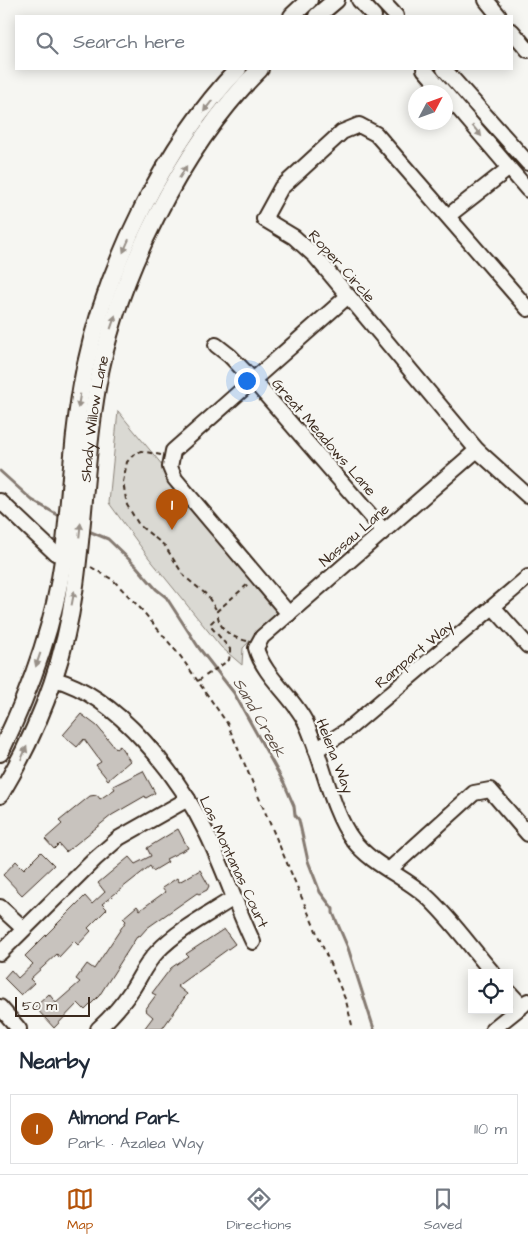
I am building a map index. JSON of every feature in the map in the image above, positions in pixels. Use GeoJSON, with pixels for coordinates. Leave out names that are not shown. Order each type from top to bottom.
{"type":"FeatureCollection","features":[{"type":"Feature","properties":{"kind":"main road"},"geometry":{"type":"LineString","coordinates":[[293,15],[309,0]]}},
{"type":"Feature","properties":{"kind":"main road"},"geometry":{"type":"LineString","coordinates":[[318,15],[336,0]]}},
{"type":"Feature","properties":{"kind":"main road","name":"Shady Willow Lane"},"geometry":{"type":"LineString","coordinates":[[151,210],[159,177],[196,121],[237,70]]}},
{"type":"Feature","properties":{"kind":"main road","name":"Shady Willow Lane"},"geometry":{"type":"LineString","coordinates":[[0,753],[18,716],[45,640],[68,551],[75,505],[76,421],[90,349],[116,268],[151,210],[214,124],[259,70]]}},
{"type":"Feature","properties":{"kind":"main road","name":"Shady Willow Lane"},"geometry":{"type":"LineString","coordinates":[[0,795],[21,760],[54,679],[74,593],[68,551]]}},
{"type":"Feature","properties":{"kind":"street"},"geometry":{"type":"LineString","coordinates":[[359,0],[373,15]]}},
{"type":"Feature","properties":{"kind":"street"},"geometry":{"type":"LineString","coordinates":[[381,0],[395,15]]}},
{"type":"Feature","properties":{"kind":"street"},"geometry":{"type":"LineString","coordinates":[[486,0],[498,15]]}},
{"type":"Feature","properties":{"kind":"street"},"geometry":{"type":"LineString","coordinates":[[513,32],[528,50]]}},
{"type":"Feature","properties":{"kind":"street"},"geometry":{"type":"LineString","coordinates":[[425,70],[438,85]]}},
{"type":"Feature","properties":{"kind":"street"},"geometry":{"type":"LineString","coordinates":[[445,70],[528,162]]}},
{"type":"Feature","properties":{"kind":"street"},"geometry":{"type":"LineString","coordinates":[[453,103],[528,190]]}},
{"type":"Feature","properties":{"kind":"street","name":"Roper Circle"},"geometry":{"type":"LineString","coordinates":[[448,216],[376,134],[359,124],[342,132],[281,188],[264,219],[294,238],[308,250],[477,450],[528,496]]}},
{"type":"Feature","properties":{"kind":"street"},"geometry":{"type":"LineString","coordinates":[[508,169],[448,216],[528,309]]}},
{"type":"Feature","properties":{"kind":"street"},"geometry":{"type":"LineString","coordinates":[[289,614],[175,479],[171,462],[173,451],[348,296]]}},
{"type":"Feature","properties":{"kind":"street","name":"Great Meadows Lane"},"geometry":{"type":"LineString","coordinates":[[216,345],[230,356],[253,380],[384,531]]}},
{"type":"Feature","properties":{"kind":"street","name":"Nassau Lane"},"geometry":{"type":"LineString","coordinates":[[258,646],[262,637],[477,450]]}},
{"type":"Feature","properties":{"kind":"street"},"geometry":{"type":"LineString","coordinates":[[0,501],[56,553],[68,551]]}},
{"type":"Feature","properties":{"kind":"street","name":"Rampart Way"},"geometry":{"type":"LineString","coordinates":[[316,750],[346,732],[494,608],[528,577]]}},
{"type":"Feature","properties":{"kind":"street"},"geometry":{"type":"LineString","coordinates":[[494,608],[528,646]]}},
{"type":"Feature","properties":{"kind":"street","name":"Helena Way"},"geometry":{"type":"LineString","coordinates":[[258,646],[259,660],[291,699],[306,723],[337,808],[352,839],[373,860],[425,895],[490,969]]}},
{"type":"Feature","properties":{"kind":"street","name":"Las Montanas Court"},"geometry":{"type":"LineString","coordinates":[[54,679],[70,683],[94,695],[123,719],[188,799],[207,835],[232,898],[253,942]]}},
{"type":"Feature","properties":{"kind":"street"},"geometry":{"type":"LineString","coordinates":[[389,870],[474,793],[490,790],[528,834]]}},
{"type":"Feature","properties":{"kind":"street"},"geometry":{"type":"LineString","coordinates":[[0,953],[23,928],[119,838],[188,799]]}},
{"type":"Feature","properties":{"kind":"street"},"geometry":{"type":"LineString","coordinates":[[98,1029],[114,1014],[132,990],[145,966],[157,952],[174,937],[232,898]]}},
{"type":"Feature","properties":{"kind":"street"},"geometry":{"type":"LineString","coordinates":[[0,907],[23,928]]}},
{"type":"Feature","properties":{"kind":"street"},"geometry":{"type":"LineString","coordinates":[[493,1029],[525,1003],[513,995]]}},
{"type":"Feature","properties":{"kind":"street"},"geometry":{"type":"LineString","coordinates":[[0,1008],[16,1026]]}},
{"type":"Feature","properties":{"kind":"path"},"geometry":{"type":"LineString","coordinates":[[171,462],[150,452],[141,451],[133,455],[127,462],[123,482],[127,505],[139,525],[165,546],[184,576],[207,595],[217,611],[217,617],[230,637],[258,646]]}},
{"type":"Feature","properties":{"kind":"path"},"geometry":{"type":"LineString","coordinates":[[94,568],[113,580],[141,609],[198,681],[227,723],[346,1001],[353,1029]]}},
{"type":"Feature","properties":{"kind":"path"},"geometry":{"type":"LineString","coordinates":[[217,611],[250,583]]}},
{"type":"Feature","properties":{"kind":"path"},"geometry":{"type":"LineString","coordinates":[[198,681],[228,660],[230,654],[230,648],[212,628],[211,622],[217,617]]}},
{"type":"Feature","properties":{"kind":"shaded area"},"geometry":{"type":"Polygon","coordinates":[[[118,411],[280,609],[243,648],[242,665],[221,647],[149,558],[109,503],[118,411]]]}},
{"type":"Feature","properties":{"kind":"building"},"geometry":{"type":"Polygon","coordinates":[[[81,714],[97,726],[116,749],[120,746],[130,761],[108,780],[96,765],[101,762],[84,739],[77,747],[63,735],[81,714]]]}},
{"type":"Feature","properties":{"kind":"building"},"geometry":{"type":"Polygon","coordinates":[[[143,771],[155,793],[146,798],[145,796],[112,815],[66,852],[59,844],[54,849],[45,839],[62,824],[59,821],[90,796],[97,795],[100,799],[115,789],[113,786],[143,771]]]}},
{"type":"Feature","properties":{"kind":"building"},"geometry":{"type":"Polygon","coordinates":[[[178,829],[188,848],[166,859],[168,862],[153,871],[150,866],[102,904],[107,909],[88,928],[91,931],[78,945],[74,941],[59,957],[57,954],[30,979],[34,983],[21,995],[4,978],[11,970],[18,978],[33,964],[25,956],[85,896],[92,904],[105,892],[98,883],[129,857],[135,864],[151,856],[147,848],[178,829]]]}},
{"type":"Feature","properties":{"kind":"building"},"geometry":{"type":"Polygon","coordinates":[[[41,852],[54,865],[22,895],[3,875],[16,861],[24,869],[41,852]]]}},
{"type":"Feature","properties":{"kind":"building"},"geometry":{"type":"Polygon","coordinates":[[[200,870],[209,886],[207,890],[199,894],[197,893],[147,928],[140,936],[138,935],[99,996],[85,1010],[78,1003],[54,1028],[35,1007],[49,994],[56,1003],[80,982],[76,979],[87,964],[94,969],[126,921],[123,918],[137,906],[140,910],[165,892],[162,888],[177,878],[179,882],[200,870]]]}},
{"type":"Feature","properties":{"kind":"building"},"geometry":{"type":"Polygon","coordinates":[[[224,929],[235,944],[177,986],[187,994],[162,1029],[144,1029],[153,1017],[145,1010],[156,995],[152,993],[171,968],[188,956],[186,954],[224,929]]]}},
{"type":"Feature","properties":{"kind":"waterway","name":"Sand Creek"},"geometry":{"type":"LineString","coordinates":[[0,471],[32,500],[63,518]]}},
{"type":"Feature","properties":{"kind":"waterway","name":"Sand Creek"},"geometry":{"type":"LineString","coordinates":[[86,530],[108,539],[166,597],[199,648],[234,693],[284,783],[294,806],[308,861],[320,892],[333,909],[348,948],[374,1029]]}},
{"type":"Feature","properties":{"kind":"place","name":"Almond Park"},"geometry":{"type":"Point","coordinates":[172,530]}}]}
